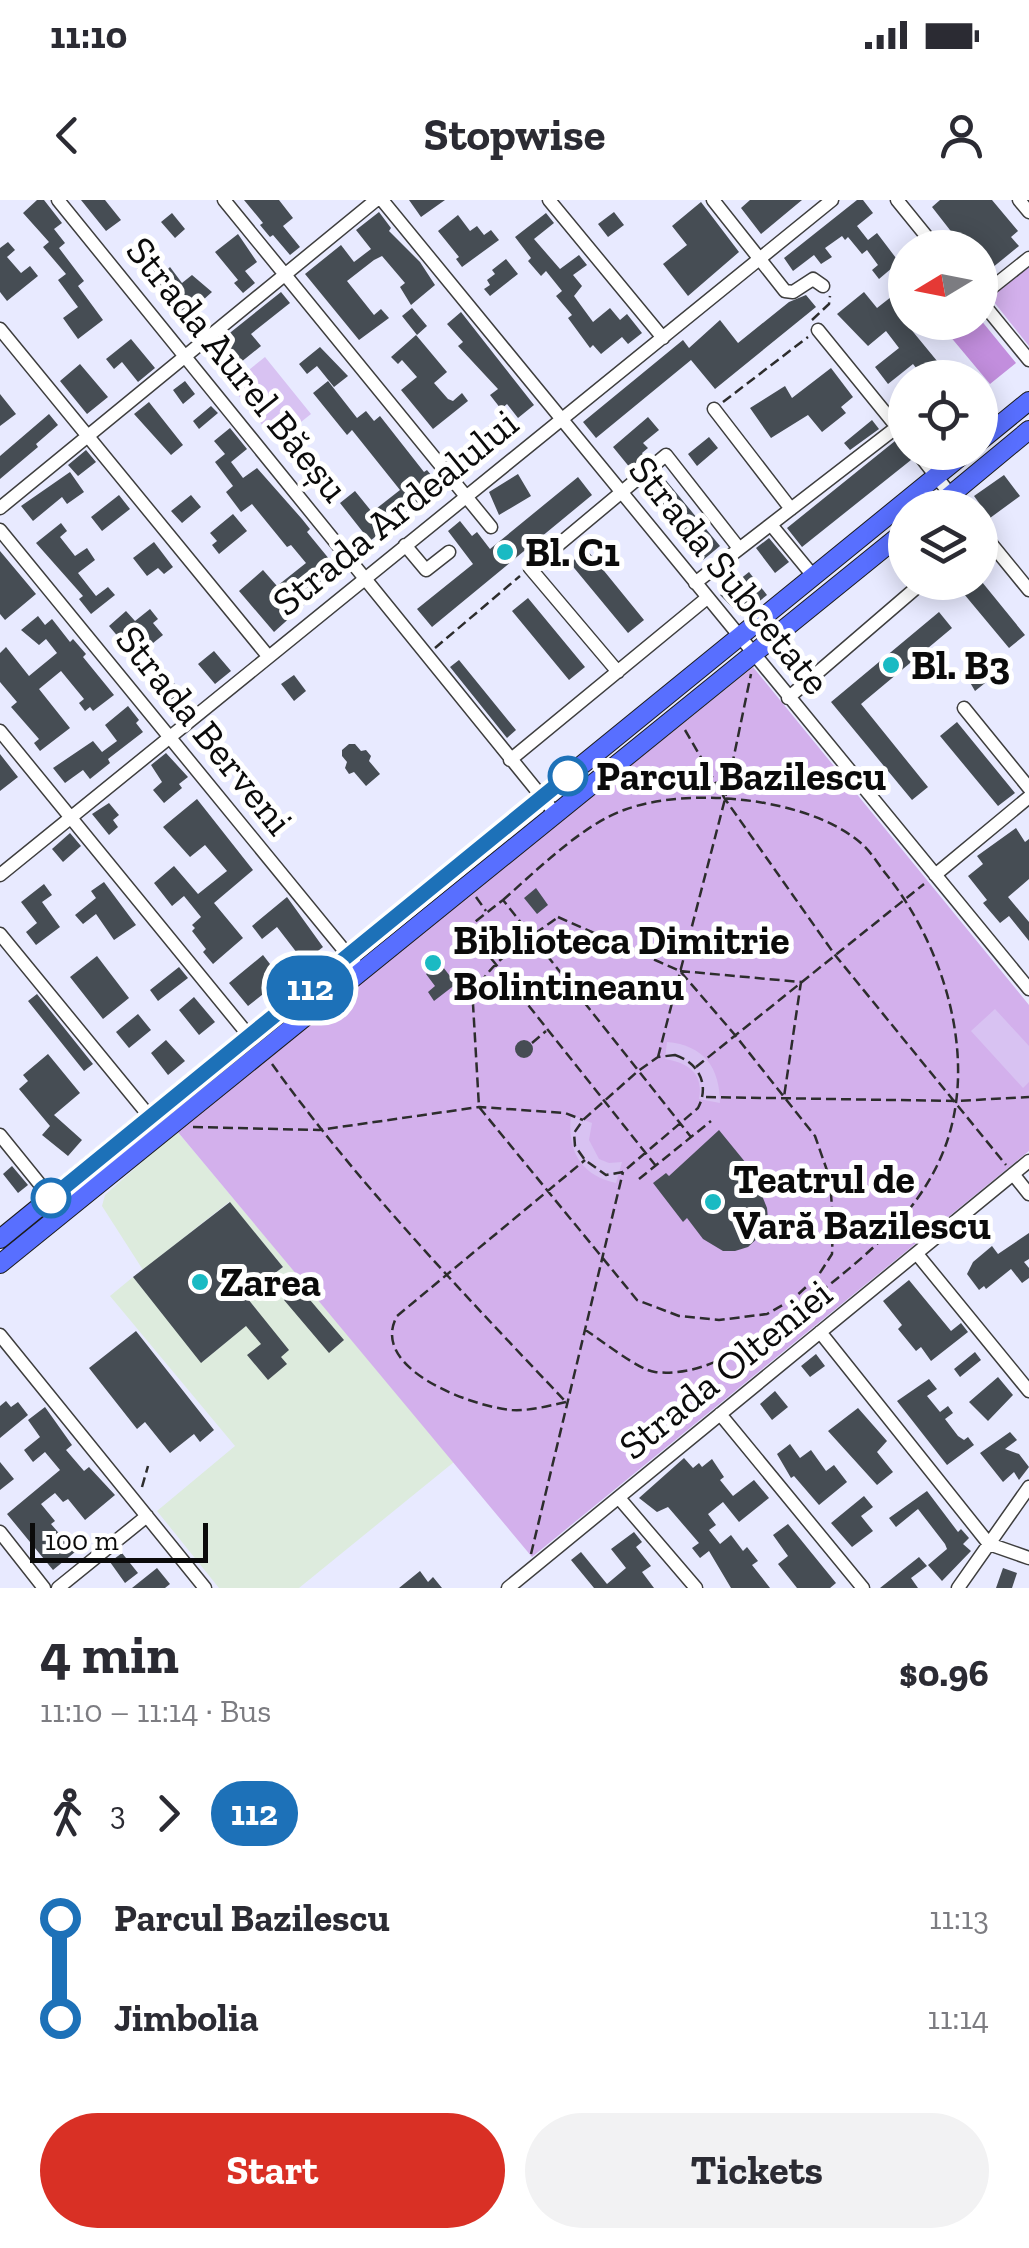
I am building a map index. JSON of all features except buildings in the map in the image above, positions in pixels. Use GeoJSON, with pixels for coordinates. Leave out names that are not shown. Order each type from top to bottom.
{"type":"FeatureCollection","features":[{"type":"Feature","properties":{"kind":"main road"},"geometry":{"type":"LineString","coordinates":[[998,426],[1029,401]]}},
{"type":"Feature","properties":{"kind":"main road"},"geometry":{"type":"LineString","coordinates":[[967,490],[1029,430]]}},
{"type":"Feature","properties":{"kind":"main road"},"geometry":{"type":"LineString","coordinates":[[0,1239],[944,470]]}},
{"type":"Feature","properties":{"kind":"main road"},"geometry":{"type":"LineString","coordinates":[[0,1264],[888,545]]}},
{"type":"Feature","properties":{"kind":"street","name":"Strada Aurel Băeșu"},"geometry":{"type":"LineString","coordinates":[[58,200],[554,813]]}},
{"type":"Feature","properties":{"kind":"street"},"geometry":{"type":"LineString","coordinates":[[224,200],[491,527]]}},
{"type":"Feature","properties":{"kind":"street"},"geometry":{"type":"LineString","coordinates":[[0,508],[379,200]]}},
{"type":"Feature","properties":{"kind":"street","name":"Strada Subcetate"},"geometry":{"type":"LineString","coordinates":[[379,200],[562,419],[932,877],[1029,989]]}},
{"type":"Feature","properties":{"kind":"street"},"geometry":{"type":"LineString","coordinates":[[549,200],[662,338]]}},
{"type":"Feature","properties":{"kind":"street"},"geometry":{"type":"LineString","coordinates":[[713,200],[789,293],[813,278],[823,286]]}},
{"type":"Feature","properties":{"kind":"street","name":"Strada Ardealului"},"geometry":{"type":"LineString","coordinates":[[0,875],[832,200]]}},
{"type":"Feature","properties":{"kind":"street"},"geometry":{"type":"LineString","coordinates":[[897,200],[921,230]]}},
{"type":"Feature","properties":{"kind":"street"},"geometry":{"type":"LineString","coordinates":[[1019,200],[1029,212]]}},
{"type":"Feature","properties":{"kind":"street"},"geometry":{"type":"LineString","coordinates":[[998,284],[1029,258]]}},
{"type":"Feature","properties":{"kind":"street"},"geometry":{"type":"LineString","coordinates":[[998,321],[1029,360]]}},
{"type":"Feature","properties":{"kind":"street"},"geometry":{"type":"LineString","coordinates":[[0,330],[268,656]]}},
{"type":"Feature","properties":{"kind":"street"},"geometry":{"type":"LineString","coordinates":[[818,330],[888,416]]}},
{"type":"Feature","properties":{"kind":"street"},"geometry":{"type":"LineString","coordinates":[[714,409],[792,509]]}},
{"type":"Feature","properties":{"kind":"street"},"geometry":{"type":"LineString","coordinates":[[694,583],[738,547],[888,441]]}},
{"type":"Feature","properties":{"kind":"street"},"geometry":{"type":"LineString","coordinates":[[618,672],[532,567],[666,456],[738,547]]}},
{"type":"Feature","properties":{"kind":"street"},"geometry":{"type":"LineString","coordinates":[[931,470],[947,490]]}},
{"type":"Feature","properties":{"kind":"street"},"geometry":{"type":"LineString","coordinates":[[772,526],[814,578]]}},
{"type":"Feature","properties":{"kind":"street","name":"Strada Berveni"},"geometry":{"type":"LineString","coordinates":[[0,530],[361,971]]}},
{"type":"Feature","properties":{"kind":"street"},"geometry":{"type":"LineString","coordinates":[[405,546],[426,570],[449,552]]}},
{"type":"Feature","properties":{"kind":"street"},"geometry":{"type":"LineString","coordinates":[[998,553],[1029,590]]}},
{"type":"Feature","properties":{"kind":"street"},"geometry":{"type":"LineString","coordinates":[[510,760],[707,598]]}},
{"type":"Feature","properties":{"kind":"street"},"geometry":{"type":"LineString","coordinates":[[788,698],[902,600]]}},
{"type":"Feature","properties":{"kind":"street"},"geometry":{"type":"LineString","coordinates":[[964,708],[1029,788]]}},
{"type":"Feature","properties":{"kind":"street"},"geometry":{"type":"LineString","coordinates":[[0,731],[250,1036]]}},
{"type":"Feature","properties":{"kind":"street"},"geometry":{"type":"LineString","coordinates":[[932,877],[1029,797]]}},
{"type":"Feature","properties":{"kind":"street"},"geometry":{"type":"LineString","coordinates":[[0,934],[150,1117]]}},
{"type":"Feature","properties":{"kind":"street"},"geometry":{"type":"LineString","coordinates":[[0,1135],[51,1198]]}},
{"type":"Feature","properties":{"kind":"street","name":"Strada Olteniei"},"geometry":{"type":"LineString","coordinates":[[508,1588],[525,1583],[619,1498],[1029,1161]]}},
{"type":"Feature","properties":{"kind":"street"},"geometry":{"type":"LineString","coordinates":[[1013,1174],[1029,1194]]}},
{"type":"Feature","properties":{"kind":"street"},"geometry":{"type":"LineString","coordinates":[[916,1254],[1029,1391]]}},
{"type":"Feature","properties":{"kind":"street"},"geometry":{"type":"LineString","coordinates":[[820,1332],[989,1544],[1029,1558]]}},
{"type":"Feature","properties":{"kind":"street"},"geometry":{"type":"LineString","coordinates":[[0,1336],[205,1588]]}},
{"type":"Feature","properties":{"kind":"street"},"geometry":{"type":"LineString","coordinates":[[720,1414],[863,1588]]}},
{"type":"Feature","properties":{"kind":"street"},"geometry":{"type":"LineString","coordinates":[[958,1588],[1029,1487]]}},
{"type":"Feature","properties":{"kind":"street"},"geometry":{"type":"LineString","coordinates":[[619,1498],[696,1588]]}},
{"type":"Feature","properties":{"kind":"street"},"geometry":{"type":"LineString","coordinates":[[58,1588],[146,1516]]}},
{"type":"Feature","properties":{"kind":"street"},"geometry":{"type":"LineString","coordinates":[[0,1532],[44,1588]]}},
{"type":"Feature","properties":{"kind":"path"},"geometry":{"type":"LineString","coordinates":[[714,409],[818,330],[812,320],[830,298],[823,286]]}},
{"type":"Feature","properties":{"kind":"path"},"geometry":{"type":"LineString","coordinates":[[426,656],[532,567]]}},
{"type":"Feature","properties":{"kind":"path"},"geometry":{"type":"LineString","coordinates":[[658,1057],[725,799],[751,674]]}},
{"type":"Feature","properties":{"kind":"path"},"geometry":{"type":"LineString","coordinates":[[681,723],[725,799],[835,955],[1013,1174]]}},
{"type":"Feature","properties":{"kind":"path"},"geometry":{"type":"LineString","coordinates":[[584,1329],[652,1372],[685,1370],[728,1357],[789,1318],[866,1254],[900,1221],[939,1161],[951,1130],[958,1065],[942,978],[928,940],[905,898],[862,844],[813,815],[725,799],[665,799],[621,811],[559,850],[467,928],[656,1166]]}},
{"type":"Feature","properties":{"kind":"path"},"geometry":{"type":"LineString","coordinates":[[695,1068],[932,877]]}},
{"type":"Feature","properties":{"kind":"path"},"geometry":{"type":"LineString","coordinates":[[472,892],[487,912]]}},
{"type":"Feature","properties":{"kind":"path"},"geometry":{"type":"LineString","coordinates":[[502,900],[691,1138]]}},
{"type":"Feature","properties":{"kind":"path"},"geometry":{"type":"LineString","coordinates":[[680,972],[815,1136],[830,1179],[832,1254],[818,1276],[793,1299],[767,1314],[719,1320],[679,1316],[637,1300],[479,1107],[473,1004],[481,979],[558,917],[680,972],[801,982]]}},
{"type":"Feature","properties":{"kind":"path"},"geometry":{"type":"LineString","coordinates":[[784,1098],[801,982]]}},
{"type":"Feature","properties":{"kind":"path"},"geometry":{"type":"LineString","coordinates":[[532,1043],[548,1030]]}},
{"type":"Feature","properties":{"kind":"path"},"geometry":{"type":"LineString","coordinates":[[675,1055],[695,1068],[703,1080],[704,1097],[681,1125],[646,1154],[623,1172],[606,1175],[574,1146],[574,1134],[583,1120],[638,1071],[658,1057],[675,1055]]}},
{"type":"Feature","properties":{"kind":"path"},"geometry":{"type":"LineString","coordinates":[[266,1057],[319,1130],[566,1402]]}},
{"type":"Feature","properties":{"kind":"path"},"geometry":{"type":"LineString","coordinates":[[704,1097],[956,1101],[1029,1096]]}},
{"type":"Feature","properties":{"kind":"path"},"geometry":{"type":"LineString","coordinates":[[182,1127],[319,1130],[479,1107],[565,1113],[583,1120]]}},
{"type":"Feature","properties":{"kind":"path"},"geometry":{"type":"LineString","coordinates":[[640,1179],[712,1121]]}},
{"type":"Feature","properties":{"kind":"path"},"geometry":{"type":"LineString","coordinates":[[566,1402],[507,1410],[467,1399],[409,1370],[396,1356],[392,1325],[397,1316],[446,1274],[585,1160]]}},
{"type":"Feature","properties":{"kind":"path"},"geometry":{"type":"LineString","coordinates":[[532,1562],[566,1402],[623,1172]]}},
{"type":"Feature","properties":{"kind":"path"},"geometry":{"type":"LineString","coordinates":[[140,1494],[148,1466]]}},
{"type":"Feature","properties":{"kind":"shaded area"},"geometry":{"type":"Polygon","coordinates":[[[1029,267],[1029,346],[998,307],[998,291],[1029,267]]]}},
{"type":"Feature","properties":{"kind":"shaded area"},"geometry":{"type":"Polygon","coordinates":[[[953,340],[997,340],[1016,363],[998,378],[998,360],[970,360],[953,340]]]}},
{"type":"Feature","properties":{"kind":"shaded area"},"geometry":{"type":"Polygon","coordinates":[[[265,357],[311,414],[276,442],[230,385],[265,357]]]}},
{"type":"Feature","properties":{"kind":"shaded area","name":"Parcul Bazilescu"},"geometry":{"type":"Polygon","coordinates":[[[753,667],[1029,1005],[1029,1151],[532,1557],[177,1131],[753,667]]]}},
{"type":"Feature","properties":{"kind":"shaded area"},"geometry":{"type":"Polygon","coordinates":[[[995,1009],[1029,1046],[1029,1082],[1023,1088],[971,1031],[995,1009]]]}},
{"type":"Feature","properties":{"kind":"shaded area"},"geometry":{"type":"Polygon","coordinates":[[[667,1042],[691,1048],[707,1060],[717,1079],[720,1103],[699,1099],[697,1076],[681,1063],[665,1059],[667,1042]]]}},
{"type":"Feature","properties":{"kind":"shaded area"},"geometry":{"type":"Polygon","coordinates":[[[571,1115],[592,1123],[589,1140],[599,1159],[622,1162],[616,1183],[593,1174],[579,1159],[571,1139],[571,1115]]]}},
{"type":"Feature","properties":{"kind":"shaded area"},"geometry":{"type":"Polygon","coordinates":[[[177,1131],[454,1462],[299,1588],[219,1588],[157,1511],[235,1446],[110,1296],[133,1277],[202,1362],[260,1314],[248,1299],[283,1267],[229,1202],[143,1270],[102,1206],[105,1195],[177,1131]]]}},
{"type":"Feature","properties":{"kind":"bus line","name":"112"},"geometry":{"type":"LineString","coordinates":[[51,1198],[568,776]]}},
{"type":"Feature","properties":{"kind":"place","name":"Bl. C1"},"geometry":{"type":"Point","coordinates":[505,552]}},
{"type":"Feature","properties":{"kind":"place","name":"Bl. B3"},"geometry":{"type":"Point","coordinates":[891,665]}},
{"type":"Feature","properties":{"kind":"place","name":"Parcul Bazilescu"},"geometry":{"type":"Point","coordinates":[568,776]}},
{"type":"Feature","properties":{"kind":"place","name":"Biblioteca Dimitrie Bolintineanu"},"geometry":{"type":"Point","coordinates":[433,963]}},
{"type":"Feature","properties":{"kind":"place","name":"Teatrul de Vară Bazilescu"},"geometry":{"type":"Point","coordinates":[713,1202]}},
{"type":"Feature","properties":{"kind":"place","name":"Zarea"},"geometry":{"type":"Point","coordinates":[200,1282]}}]}
